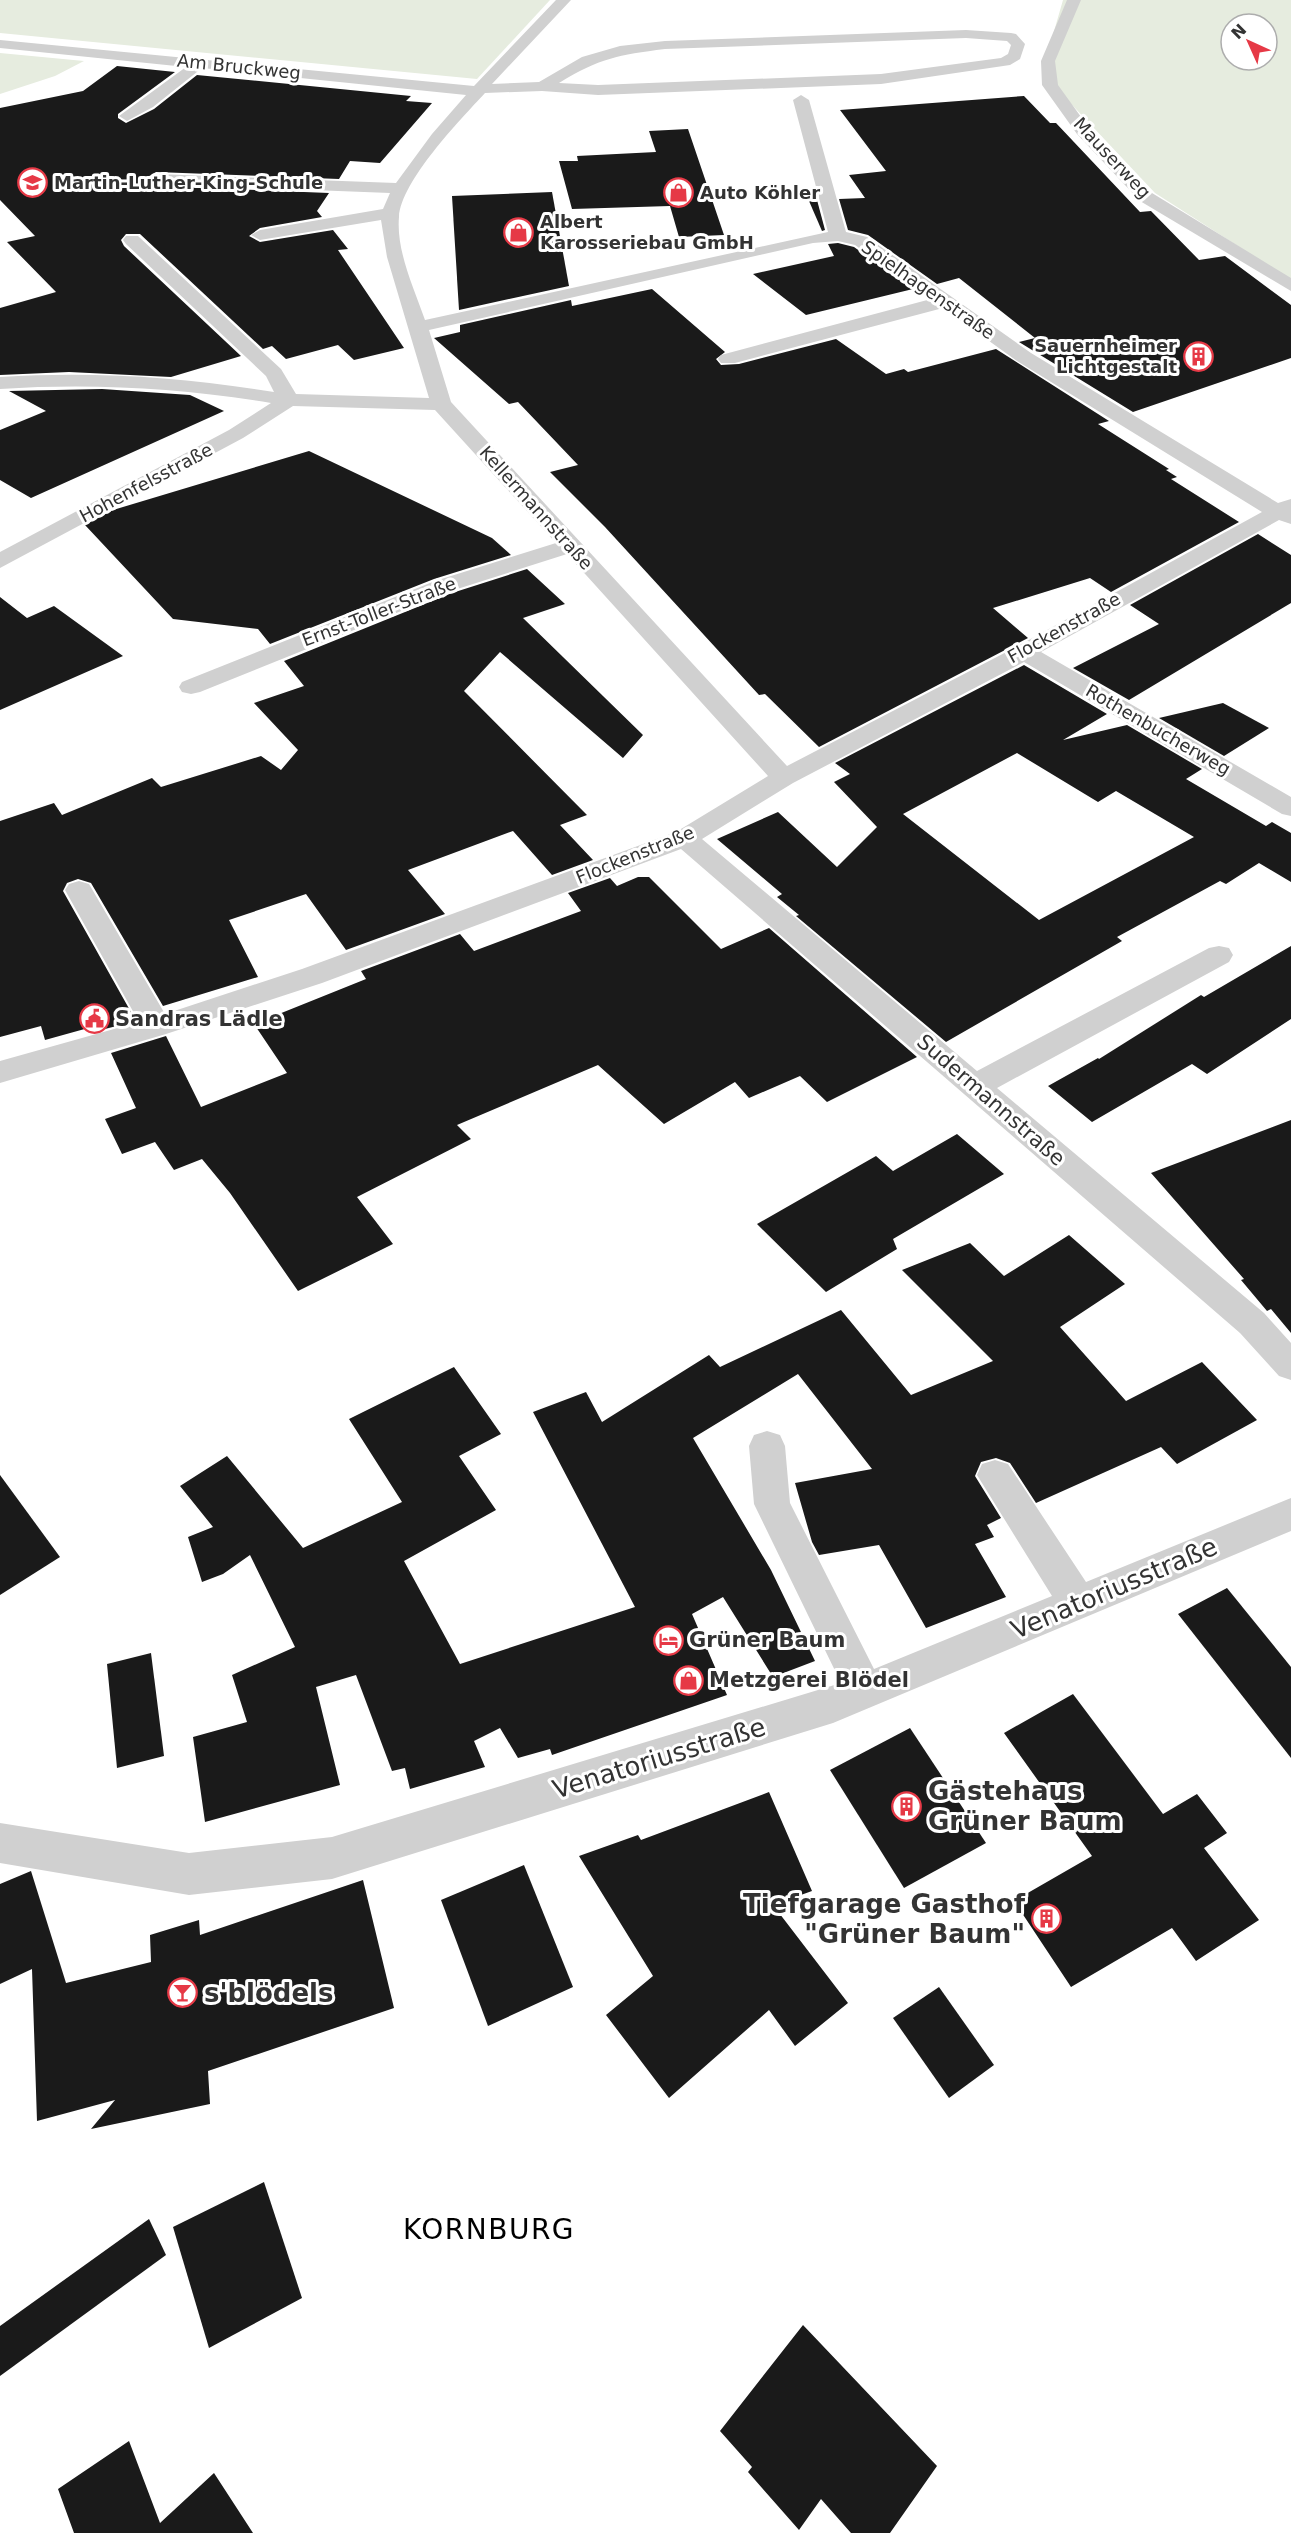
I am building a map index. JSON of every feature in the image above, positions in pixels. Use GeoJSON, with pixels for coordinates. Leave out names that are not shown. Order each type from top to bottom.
{"type":"FeatureCollection","features":[{"type":"Feature","properties":{"kind":"street","name":"Kellermannstraße"},"geometry":{"type":"LineString","coordinates":[[564,0],[476,93],[399,188],[390,213],[396,259],[433,371],[441,404],[784,778]]}},
{"type":"Feature","properties":{"kind":"street","name":"Mauserweg"},"geometry":{"type":"LineString","coordinates":[[1074,0],[1060,28],[1048,61],[1050,85],[1083,131],[1146,197],[1291,286]]}},
{"type":"Feature","properties":{"kind":"street"},"geometry":{"type":"LineString","coordinates":[[476,93],[542,86],[598,90],[881,79],[1005,62],[1015,56],[1018,44],[1011,37],[966,34],[665,45],[620,50],[587,60],[542,86]]}},
{"type":"Feature","properties":{"kind":"street","name":"Am Bruckweg"},"geometry":{"type":"LineString","coordinates":[[0,44],[476,93]]}},
{"type":"Feature","properties":{"kind":"street"},"geometry":{"type":"LineString","coordinates":[[127,116],[148,104],[200,63]]}},
{"type":"Feature","properties":{"kind":"street"},"geometry":{"type":"LineString","coordinates":[[476,93],[657,98]]}},
{"type":"Feature","properties":{"kind":"street"},"geometry":{"type":"LineString","coordinates":[[801,100],[838,236]]}},
{"type":"Feature","properties":{"kind":"street"},"geometry":{"type":"LineString","coordinates":[[156,179],[399,188]]}},
{"type":"Feature","properties":{"kind":"street"},"geometry":{"type":"LineString","coordinates":[[260,236],[390,213]]}},
{"type":"Feature","properties":{"kind":"street","name":"Spielhagenstraße"},"geometry":{"type":"LineString","coordinates":[[417,327],[813,238],[838,236],[861,241],[1024,357],[1287,512]]}},
{"type":"Feature","properties":{"kind":"street"},"geometry":{"type":"LineString","coordinates":[[132,240],[274,373],[289,400]]}},
{"type":"Feature","properties":{"kind":"street"},"geometry":{"type":"LineString","coordinates":[[728,359],[946,301]]}},
{"type":"Feature","properties":{"kind":"street"},"geometry":{"type":"LineString","coordinates":[[196,385],[204,365]]}},
{"type":"Feature","properties":{"kind":"street"},"geometry":{"type":"LineString","coordinates":[[0,383],[64,379],[196,385],[289,400],[441,404]]}},
{"type":"Feature","properties":{"kind":"street","name":"Hohenfelsstraße"},"geometry":{"type":"LineString","coordinates":[[0,561],[236,434],[289,400]]}},
{"type":"Feature","properties":{"kind":"street","name":"Flockenstraße"},"geometry":{"type":"LineString","coordinates":[[0,1072],[156,1028],[312,976],[685,838],[784,778],[1024,652],[1127,593],[1287,512]]}},
{"type":"Feature","properties":{"kind":"street","name":"Ernst-Toller-Straße"},"geometry":{"type":"LineString","coordinates":[[191,687],[444,586],[570,546]]}},
{"type":"Feature","properties":{"kind":"street","name":"Rothenbucherweg"},"geometry":{"type":"LineString","coordinates":[[1024,652],[1291,808]]}},
{"type":"Feature","properties":{"kind":"street","name":"Sudermannstraße"},"geometry":{"type":"LineString","coordinates":[[685,838],[1252,1323],[1291,1366]]}},
{"type":"Feature","properties":{"kind":"street"},"geometry":{"type":"LineString","coordinates":[[79,890],[146,1005],[156,1028]]}},
{"type":"Feature","properties":{"kind":"street"},"geometry":{"type":"LineString","coordinates":[[975,1086],[1219,955]]}},
{"type":"Feature","properties":{"kind":"street"},"geometry":{"type":"LineString","coordinates":[[767,1446],[772,1504],[865,1691]]}},
{"type":"Feature","properties":{"kind":"street"},"geometry":{"type":"LineString","coordinates":[[995,1475],[1078,1603]]}},
{"type":"Feature","properties":{"kind":"street","name":"Venatoriusstraße"},"geometry":{"type":"LineString","coordinates":[[0,1843],[189,1874],[332,1858],[833,1705],[1291,1514]]}},
{"type":"Feature","properties":{"kind":"shaded area"},"geometry":{"type":"Polygon","coordinates":[[[0,0],[550,0],[477,79],[0,33],[0,0]]]}},
{"type":"Feature","properties":{"kind":"shaded area"},"geometry":{"type":"Polygon","coordinates":[[[1063,0],[1291,0],[1291,280],[1155,193],[1042,73],[1063,0]]]}},
{"type":"Feature","properties":{"kind":"shaded area"},"geometry":{"type":"Polygon","coordinates":[[[0,53],[84,61],[55,76],[0,94],[0,53]]]}},
{"type":"Feature","properties":{"kind":"building"},"geometry":{"type":"Polygon","coordinates":[[[117,66],[175,72],[118,114],[118,118],[126,123],[154,109],[197,75],[411,96],[406,101],[432,103],[380,163],[350,161],[339,179],[156,172],[146,178],[156,186],[329,193],[317,211],[322,217],[260,228],[249,236],[260,242],[333,230],[348,249],[338,250],[404,348],[354,360],[338,345],[286,359],[272,346],[263,349],[140,234],[126,234],[121,240],[124,246],[241,356],[171,377],[69,372],[0,375],[0,308],[56,292],[7,242],[35,236],[0,200],[0,108],[83,91],[117,66]]]}},
{"type":"Feature","properties":{"kind":"building"},"geometry":{"type":"Polygon","coordinates":[[[1024,96],[1050,123],[1056,123],[1140,212],[1151,211],[1199,260],[1225,256],[1291,305],[1291,358],[1133,412],[1019,342],[1035,338],[959,278],[937,284],[868,235],[848,230],[839,199],[865,198],[849,175],[886,171],[840,110],[1024,96]]]}},
{"type":"Feature","properties":{"kind":"building"},"geometry":{"type":"Polygon","coordinates":[[[688,129],[724,235],[679,237],[670,206],[572,209],[559,161],[578,161],[577,156],[656,152],[649,131],[688,129]]]}},
{"type":"Feature","properties":{"kind":"building"},"geometry":{"type":"Polygon","coordinates":[[[552,192],[569,286],[459,310],[452,196],[552,192]]]}},
{"type":"Feature","properties":{"kind":"building"},"geometry":{"type":"Polygon","coordinates":[[[817,200],[825,230],[822,231],[809,201],[817,200]]]}},
{"type":"Feature","properties":{"kind":"building"},"geometry":{"type":"Polygon","coordinates":[[[838,243],[854,247],[913,289],[806,315],[753,274],[834,256],[828,244],[838,243]]]}},
{"type":"Feature","properties":{"kind":"building"},"geometry":{"type":"Polygon","coordinates":[[[652,289],[725,352],[716,359],[721,365],[739,364],[836,339],[886,374],[904,369],[908,372],[996,349],[1109,421],[1098,424],[1169,469],[1166,470],[1177,477],[1171,479],[1239,522],[1111,592],[1090,578],[993,608],[1028,638],[819,747],[765,694],[759,695],[605,527],[550,472],[578,465],[518,402],[509,404],[434,338],[460,332],[460,325],[571,300],[572,306],[652,289]]]}},
{"type":"Feature","properties":{"kind":"building"},"geometry":{"type":"Polygon","coordinates":[[[102,389],[190,395],[224,411],[31,498],[0,480],[0,430],[46,411],[9,391],[102,389]]]}},
{"type":"Feature","properties":{"kind":"building"},"geometry":{"type":"Polygon","coordinates":[[[309,451],[492,538],[511,555],[434,579],[270,644],[258,629],[173,619],[85,525],[113,510],[309,451]]]}},
{"type":"Feature","properties":{"kind":"building"},"geometry":{"type":"Polygon","coordinates":[[[1258,534],[1291,555],[1291,603],[1129,700],[1073,668],[1159,624],[1130,605],[1258,534]]]}},
{"type":"Feature","properties":{"kind":"building"},"geometry":{"type":"Polygon","coordinates":[[[527,569],[565,604],[523,618],[643,735],[623,758],[500,652],[464,691],[587,815],[560,825],[593,860],[552,875],[513,831],[408,870],[445,914],[346,950],[306,894],[229,920],[258,977],[163,1006],[91,883],[78,879],[67,883],[63,891],[136,1021],[101,1030],[99,1025],[45,1040],[41,1026],[0,1037],[0,821],[54,803],[62,815],[152,778],[161,787],[261,756],[281,770],[298,750],[254,703],[304,686],[284,661],[452,593],[527,569]]]}},
{"type":"Feature","properties":{"kind":"building"},"geometry":{"type":"Polygon","coordinates":[[[0,597],[27,618],[54,606],[123,656],[0,710],[0,597]]]}},
{"type":"Feature","properties":{"kind":"building"},"geometry":{"type":"Polygon","coordinates":[[[1024,665],[1107,714],[1063,740],[1127,725],[1202,769],[1186,779],[1266,826],[1272,822],[1291,833],[1291,882],[1259,863],[1226,884],[1220,881],[1117,937],[1122,941],[946,1042],[796,916],[799,915],[777,897],[782,894],[717,839],[778,812],[837,867],[877,827],[834,782],[850,774],[835,763],[1024,665]],[[1017,753],[903,814],[1039,920],[1194,837],[1116,791],[1098,802],[1017,753]]]}},
{"type":"Feature","properties":{"kind":"building"},"geometry":{"type":"Polygon","coordinates":[[[1223,703],[1269,728],[1224,756],[1159,718],[1223,703]]]}},
{"type":"Feature","properties":{"kind":"building"},"geometry":{"type":"Polygon","coordinates":[[[638,877],[649,877],[721,949],[769,928],[917,1057],[827,1102],[800,1076],[749,1098],[735,1082],[664,1124],[598,1065],[457,1125],[471,1139],[357,1197],[393,1244],[298,1291],[230,1193],[202,1159],[174,1170],[155,1142],[122,1154],[105,1119],[136,1108],[111,1053],[166,1036],[201,1107],[287,1073],[254,1024],[366,979],[361,971],[460,934],[474,951],[581,911],[568,893],[610,878],[617,886],[638,877]]]}},
{"type":"Feature","properties":{"kind":"building"},"geometry":{"type":"Polygon","coordinates":[[[1291,946],[1291,1019],[1207,1074],[1192,1064],[1092,1122],[1048,1086],[1099,1059],[1201,995],[1204,997],[1291,946]]]}},
{"type":"Feature","properties":{"kind":"building"},"geometry":{"type":"Polygon","coordinates":[[[1291,1120],[1291,1333],[1271,1309],[1267,1311],[1241,1280],[1244,1279],[1151,1173],[1291,1120]]]}},
{"type":"Feature","properties":{"kind":"building"},"geometry":{"type":"Polygon","coordinates":[[[957,1134],[1004,1174],[893,1239],[897,1249],[826,1292],[757,1224],[876,1156],[893,1171],[957,1134]]]}},
{"type":"Feature","properties":{"kind":"building"},"geometry":{"type":"Polygon","coordinates":[[[1069,1235],[1125,1284],[1060,1327],[1126,1401],[1202,1362],[1257,1420],[1177,1464],[1161,1447],[1036,1503],[1010,1463],[996,1458],[981,1462],[975,1476],[1001,1518],[987,1525],[994,1537],[975,1544],[1006,1597],[926,1628],[879,1545],[819,1555],[812,1542],[795,1483],[872,1469],[798,1374],[693,1438],[771,1570],[815,1661],[773,1677],[723,1597],[692,1614],[727,1695],[552,1755],[550,1749],[518,1758],[500,1728],[474,1741],[485,1767],[410,1789],[405,1768],[392,1771],[356,1675],[316,1687],[340,1785],[205,1822],[193,1737],[247,1722],[232,1675],[295,1647],[250,1555],[223,1574],[202,1582],[188,1537],[213,1527],[180,1486],[227,1456],[303,1548],[402,1502],[349,1419],[454,1367],[501,1434],[459,1456],[496,1510],[404,1561],[460,1664],[635,1607],[533,1412],[586,1392],[602,1422],[709,1355],[720,1367],[841,1310],[911,1395],[993,1361],[902,1270],[970,1243],[1004,1276],[1069,1235]]]}},
{"type":"Feature","properties":{"kind":"building"},"geometry":{"type":"Polygon","coordinates":[[[0,1475],[60,1557],[0,1595],[0,1475]]]}},
{"type":"Feature","properties":{"kind":"building"},"geometry":{"type":"Polygon","coordinates":[[[1227,1588],[1291,1667],[1291,1758],[1178,1614],[1227,1588]]]}},
{"type":"Feature","properties":{"kind":"building"},"geometry":{"type":"Polygon","coordinates":[[[151,1653],[164,1756],[117,1768],[107,1664],[151,1653]]]}},
{"type":"Feature","properties":{"kind":"building"},"geometry":{"type":"Polygon","coordinates":[[[1073,1694],[1163,1814],[1197,1794],[1227,1833],[1204,1848],[1259,1920],[1196,1961],[1172,1928],[1071,1987],[1014,1901],[1092,1856],[1004,1733],[1073,1694]]]}},
{"type":"Feature","properties":{"kind":"building","name":"Gästehaus Grüner Baum"},"geometry":{"type":"Polygon","coordinates":[[[910,1728],[986,1843],[904,1888],[830,1770],[910,1728]]]}},
{"type":"Feature","properties":{"kind":"building"},"geometry":{"type":"Polygon","coordinates":[[[769,1792],[812,1891],[773,1905],[848,2003],[795,2046],[769,2010],[669,2098],[606,2015],[653,1976],[579,1856],[638,1835],[641,1840],[769,1792]]]}},
{"type":"Feature","properties":{"kind":"building"},"geometry":{"type":"Polygon","coordinates":[[[524,1865],[573,1987],[488,2026],[441,1900],[524,1865]]]}},
{"type":"Feature","properties":{"kind":"building"},"geometry":{"type":"Polygon","coordinates":[[[31,1871],[66,1983],[151,1962],[150,1935],[199,1920],[200,1935],[363,1880],[394,2008],[208,2071],[210,2104],[91,2129],[115,2100],[37,2121],[32,1969],[0,1984],[0,1884],[31,1871]]]}},
{"type":"Feature","properties":{"kind":"building"},"geometry":{"type":"Polygon","coordinates":[[[939,1987],[994,2065],[949,2098],[893,2018],[939,1987]]]}},
{"type":"Feature","properties":{"kind":"building"},"geometry":{"type":"Polygon","coordinates":[[[264,2182],[302,2298],[209,2348],[173,2227],[264,2182]]]}},
{"type":"Feature","properties":{"kind":"building"},"geometry":{"type":"Polygon","coordinates":[[[149,2219],[166,2255],[0,2376],[0,2326],[149,2219]]]}},
{"type":"Feature","properties":{"kind":"building"},"geometry":{"type":"Polygon","coordinates":[[[803,2325],[937,2466],[890,2533],[851,2533],[821,2499],[799,2530],[748,2472],[752,2467],[720,2431],[803,2325]]]}},
{"type":"Feature","properties":{"kind":"building"},"geometry":{"type":"Polygon","coordinates":[[[129,2441],[160,2523],[214,2473],[253,2533],[74,2533],[58,2489],[129,2441]]]}},
{"type":"Feature","properties":{"kind":"place","name":"Martin-Luther-King-Schule"},"geometry":{"type":"Point","coordinates":[33,183]}},
{"type":"Feature","properties":{"kind":"place","name":"Auto Köhler"},"geometry":{"type":"Point","coordinates":[679,193]}},
{"type":"Feature","properties":{"kind":"place","name":"Albert Karosseriebau GmbH"},"geometry":{"type":"Point","coordinates":[519,232]}},
{"type":"Feature","properties":{"kind":"place","name":"Sauernheimer Lichtgestalt"},"geometry":{"type":"Point","coordinates":[1198,356]}},
{"type":"Feature","properties":{"kind":"place","name":"Sandras Lädle"},"geometry":{"type":"Point","coordinates":[94,1019]}},
{"type":"Feature","properties":{"kind":"place","name":"Grüner Baum"},"geometry":{"type":"Point","coordinates":[668,1640]}},
{"type":"Feature","properties":{"kind":"place","name":"Metzgerei Blödel"},"geometry":{"type":"Point","coordinates":[688,1680]}},
{"type":"Feature","properties":{"kind":"place","name":"Gästehaus Grüner Baum"},"geometry":{"type":"Point","coordinates":[907,1806]}},
{"type":"Feature","properties":{"kind":"place","name":"Tiefgarage Gasthof \"Grüner Baum\""},"geometry":{"type":"Point","coordinates":[1046,1919]}},
{"type":"Feature","properties":{"kind":"place","name":"s'blödels"},"geometry":{"type":"Point","coordinates":[183,1993]}},
{"type":"Feature","properties":{"kind":"district","name":"KORNBURG"},"geometry":{"type":"Point","coordinates":[489,2229]}}]}
